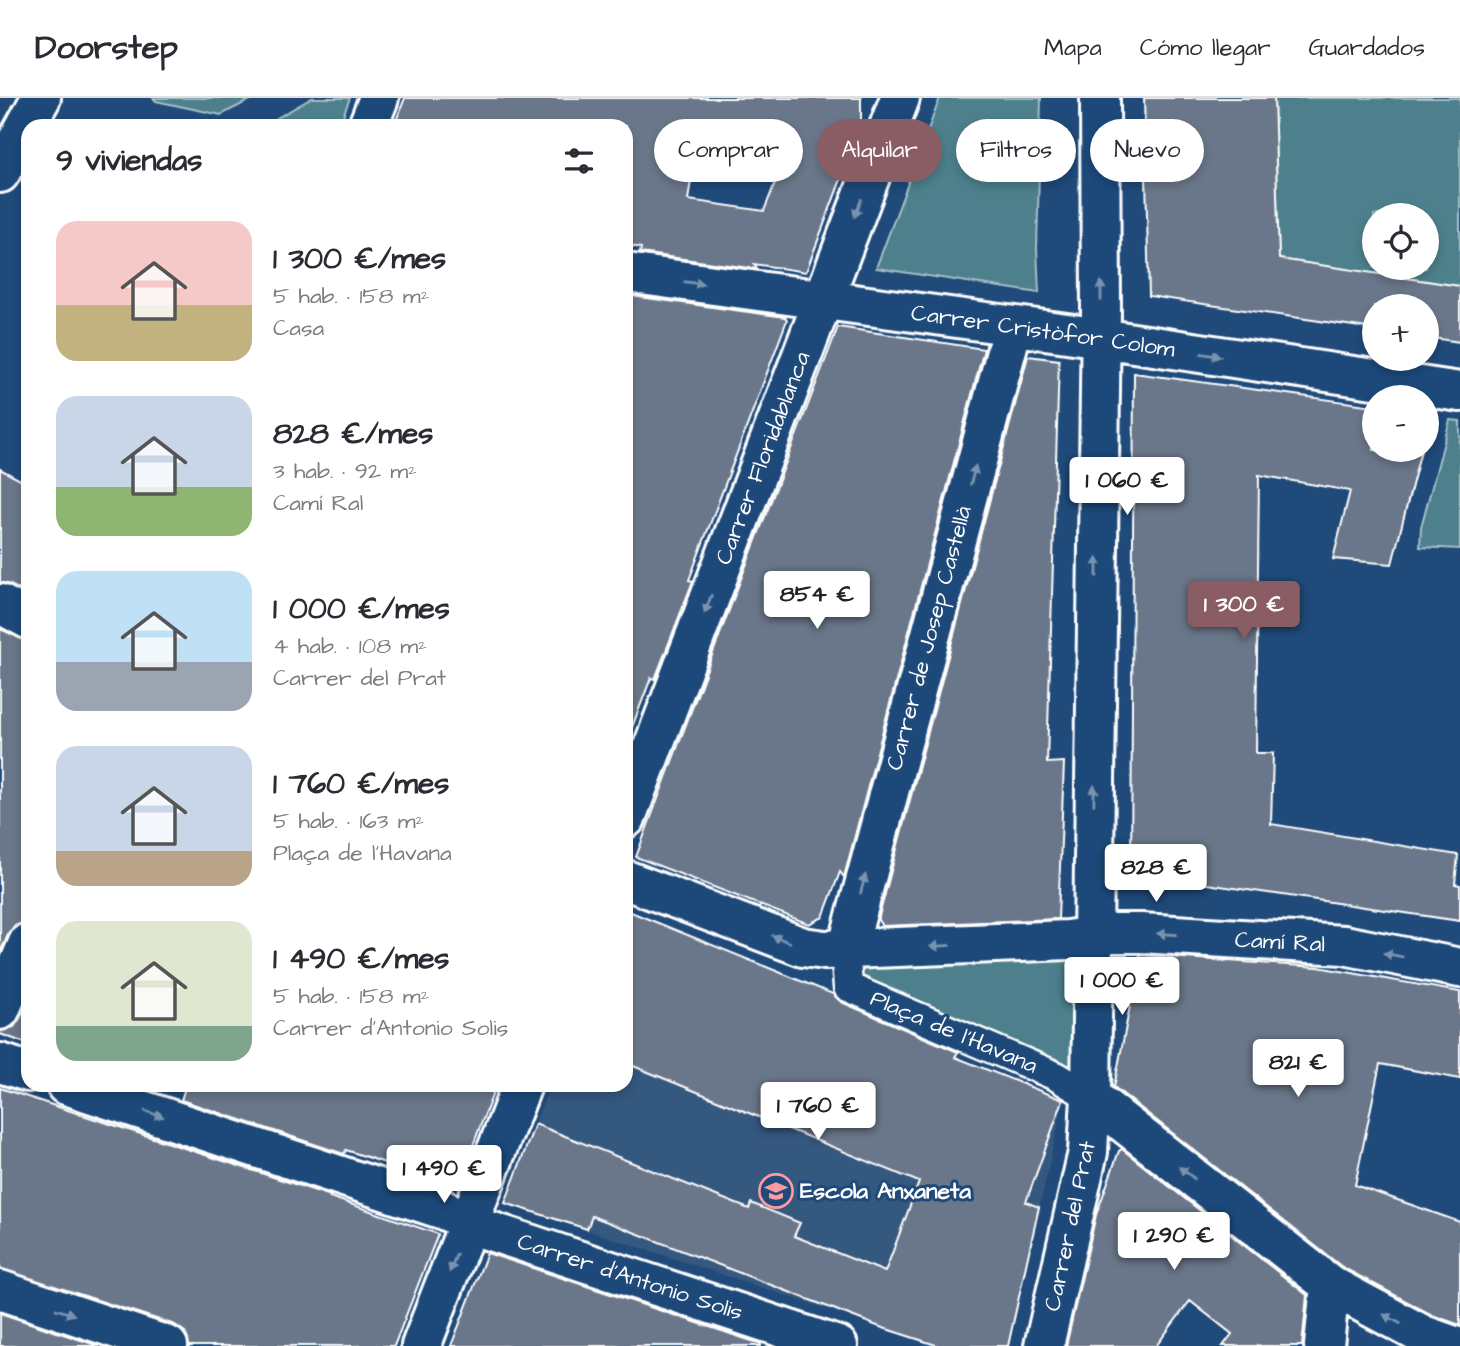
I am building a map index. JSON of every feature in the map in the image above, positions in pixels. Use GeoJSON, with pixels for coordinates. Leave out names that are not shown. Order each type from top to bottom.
{"type":"FeatureCollection","features":[{"type":"Feature","properties":{"kind":"street"},"geometry":{"type":"LineString","coordinates":[[30,119],[41,98]]}},
{"type":"Feature","properties":{"kind":"street"},"geometry":{"type":"LineString","coordinates":[[371,119],[379,98]]}},
{"type":"Feature","properties":{"kind":"street","name":"Carrer Floridablanca"},"geometry":{"type":"LineString","coordinates":[[633,800],[900,98]]}},
{"type":"Feature","properties":{"kind":"street","name":"Carrer del Prat"},"geometry":{"type":"LineString","coordinates":[[1044,1346],[1088,1152],[1091,1097],[1101,338],[1100,98]]}},
{"type":"Feature","properties":{"kind":"street"},"geometry":{"type":"LineString","coordinates":[[0,173],[21,135]]}},
{"type":"Feature","properties":{"kind":"street","name":"Carrer Cristòfor Colom"},"geometry":{"type":"LineString","coordinates":[[633,274],[1101,338],[1460,392]]}},
{"type":"Feature","properties":{"kind":"street","name":"Carrer de Josep Castellà"},"geometry":{"type":"LineString","coordinates":[[847,950],[1013,326]]}},
{"type":"Feature","properties":{"kind":"street"},"geometry":{"type":"LineString","coordinates":[[0,604],[21,615]]}},
{"type":"Feature","properties":{"kind":"street","name":"Camí Ral"},"geometry":{"type":"LineString","coordinates":[[633,883],[803,947],[847,950],[1068,940],[1113,933],[1142,933],[1344,945],[1460,968]]}},
{"type":"Feature","properties":{"kind":"street","name":"Plaça de l'Havana"},"geometry":{"type":"LineString","coordinates":[[847,950],[848,987],[1056,1076],[1091,1097]]}},
{"type":"Feature","properties":{"kind":"street"},"geometry":{"type":"LineString","coordinates":[[0,1010],[21,960]]}},
{"type":"Feature","properties":{"kind":"street"},"geometry":{"type":"LineString","coordinates":[[0,1063],[21,1070]]}},
{"type":"Feature","properties":{"kind":"street","name":"Carrer d'Antonio Solis"},"geometry":{"type":"LineString","coordinates":[[87,1092],[444,1210],[487,1230],[838,1346]]}},
{"type":"Feature","properties":{"kind":"street"},"geometry":{"type":"LineString","coordinates":[[421,1346],[519,1092]]}},
{"type":"Feature","properties":{"kind":"street"},"geometry":{"type":"LineString","coordinates":[[1091,1097],[1330,1285],[1423,1335],[1454,1346]]}},
{"type":"Feature","properties":{"kind":"street"},"geometry":{"type":"LineString","coordinates":[[1324,1346],[1330,1285]]}},
{"type":"Feature","properties":{"kind":"street"},"geometry":{"type":"LineString","coordinates":[[0,1290],[168,1346]]}},
{"type":"Feature","properties":{"kind":"shaded area","name":"Escola Anxaneta"},"geometry":{"type":"Polygon","coordinates":[[[955,1057],[1064,1099],[1008,1346],[939,1346],[505,1203],[547,1092],[633,1092],[633,1065],[912,1179],[943,1084],[955,1057]]]}},
{"type":"Feature","properties":{"kind":"green space"},"geometry":{"type":"Polygon","coordinates":[[[153,98],[254,98],[221,115],[156,101],[153,98]]]}},
{"type":"Feature","properties":{"kind":"green space"},"geometry":{"type":"Polygon","coordinates":[[[312,98],[350,98],[342,119],[277,118],[312,98]]]}},
{"type":"Feature","properties":{"kind":"green space"},"geometry":{"type":"Polygon","coordinates":[[[940,98],[1041,98],[1040,119],[956,119],[956,182],[1039,182],[1039,293],[876,268],[908,182],[942,182],[942,119],[932,119],[940,98]]]}},
{"type":"Feature","properties":{"kind":"green space"},"geometry":{"type":"Polygon","coordinates":[[[1274,98],[1460,98],[1460,286],[1420,280],[1439,280],[1439,203],[1362,203],[1362,271],[1279,259],[1274,98]]]}},
{"type":"Feature","properties":{"kind":"green space"},"geometry":{"type":"Polygon","coordinates":[[[1450,420],[1460,421],[1460,549],[1420,547],[1421,527],[1450,420]]]}},
{"type":"Feature","properties":{"kind":"green space"},"geometry":{"type":"Polygon","coordinates":[[[1076,958],[1081,1090],[848,987],[846,959],[1076,958]]]}},
{"type":"Feature","properties":{"kind":"building"},"geometry":{"type":"Polygon","coordinates":[[[405,98],[861,98],[861,119],[817,119],[817,182],[840,182],[806,272],[754,264],[757,269],[640,253],[641,248],[633,246],[633,119],[397,119],[405,98]]]}},
{"type":"Feature","properties":{"kind":"building"},"geometry":{"type":"Polygon","coordinates":[[[1144,98],[1274,98],[1279,259],[1362,271],[1362,280],[1420,280],[1460,286],[1460,342],[1439,339],[1439,294],[1362,294],[1362,327],[1149,296],[1146,182],[1204,182],[1204,119],[1145,119],[1144,98]]]}},
{"type":"Feature","properties":{"kind":"building"},"geometry":{"type":"Polygon","coordinates":[[[633,296],[785,317],[787,320],[689,580],[693,581],[655,679],[651,678],[633,725],[633,296]]]}},
{"type":"Feature","properties":{"kind":"building"},"geometry":{"type":"Polygon","coordinates":[[[838,327],[984,349],[844,877],[840,872],[823,917],[809,924],[636,857],[838,327]]]}},
{"type":"Feature","properties":{"kind":"building"},"geometry":{"type":"Polygon","coordinates":[[[1028,356],[1059,360],[1047,763],[1064,762],[1058,919],[882,926],[878,920],[1028,356]]]}},
{"type":"Feature","properties":{"kind":"building"},"geometry":{"type":"Polygon","coordinates":[[[1134,373],[1362,404],[1362,462],[1418,462],[1392,564],[1333,559],[1350,491],[1259,475],[1256,753],[1273,753],[1271,824],[1458,855],[1455,884],[1460,885],[1460,921],[1131,873],[1134,373]]]}},
{"type":"Feature","properties":{"kind":"building"},"geometry":{"type":"Polygon","coordinates":[[[0,469],[21,480],[21,590],[0,582],[0,469]]]}},
{"type":"Feature","properties":{"kind":"building"},"geometry":{"type":"Polygon","coordinates":[[[0,629],[21,638],[21,924],[14,926],[0,953],[0,629]]]}},
{"type":"Feature","properties":{"kind":"building"},"geometry":{"type":"Polygon","coordinates":[[[633,913],[833,994],[841,1002],[958,1052],[955,1057],[1063,1100],[1026,1202],[1039,1207],[1008,1346],[939,1346],[880,1327],[592,1216],[587,1229],[505,1203],[535,1124],[749,1209],[751,1203],[800,1223],[794,1236],[885,1272],[919,1182],[633,1066],[633,913]]]}},
{"type":"Feature","properties":{"kind":"building"},"geometry":{"type":"Polygon","coordinates":[[[1140,955],[1318,967],[1460,992],[1460,1079],[1380,1064],[1355,1185],[1460,1222],[1460,1325],[1432,1315],[1342,1267],[1114,1087],[1140,955]]]}},
{"type":"Feature","properties":{"kind":"building"},"geometry":{"type":"Polygon","coordinates":[[[21,1016],[21,1042],[0,1034],[0,1031],[14,1027],[21,1016]]]}},
{"type":"Feature","properties":{"kind":"building"},"geometry":{"type":"Polygon","coordinates":[[[0,1088],[331,1196],[438,1234],[394,1346],[189,1346],[185,1332],[175,1325],[0,1269],[0,1088]]]}},
{"type":"Feature","properties":{"kind":"building"},"geometry":{"type":"Polygon","coordinates":[[[184,1092],[493,1092],[457,1187],[346,1150],[344,1154],[181,1100],[184,1092]]]}},
{"type":"Feature","properties":{"kind":"building"},"geometry":{"type":"Polygon","coordinates":[[[1122,1149],[1307,1295],[1302,1346],[1223,1346],[1232,1334],[1190,1301],[1156,1346],[1066,1346],[1096,1215],[1122,1149]]]}},
{"type":"Feature","properties":{"kind":"building"},"geometry":{"type":"Polygon","coordinates":[[[487,1253],[761,1344],[761,1346],[451,1346],[487,1253]]]}},
{"type":"Feature","properties":{"kind":"building"},"geometry":{"type":"Polygon","coordinates":[[[0,1313],[99,1346],[0,1346],[0,1313]]]}},
{"type":"Feature","properties":{"kind":"place","name":"Escola Anxaneta"},"geometry":{"type":"Point","coordinates":[776,1191]}}]}
